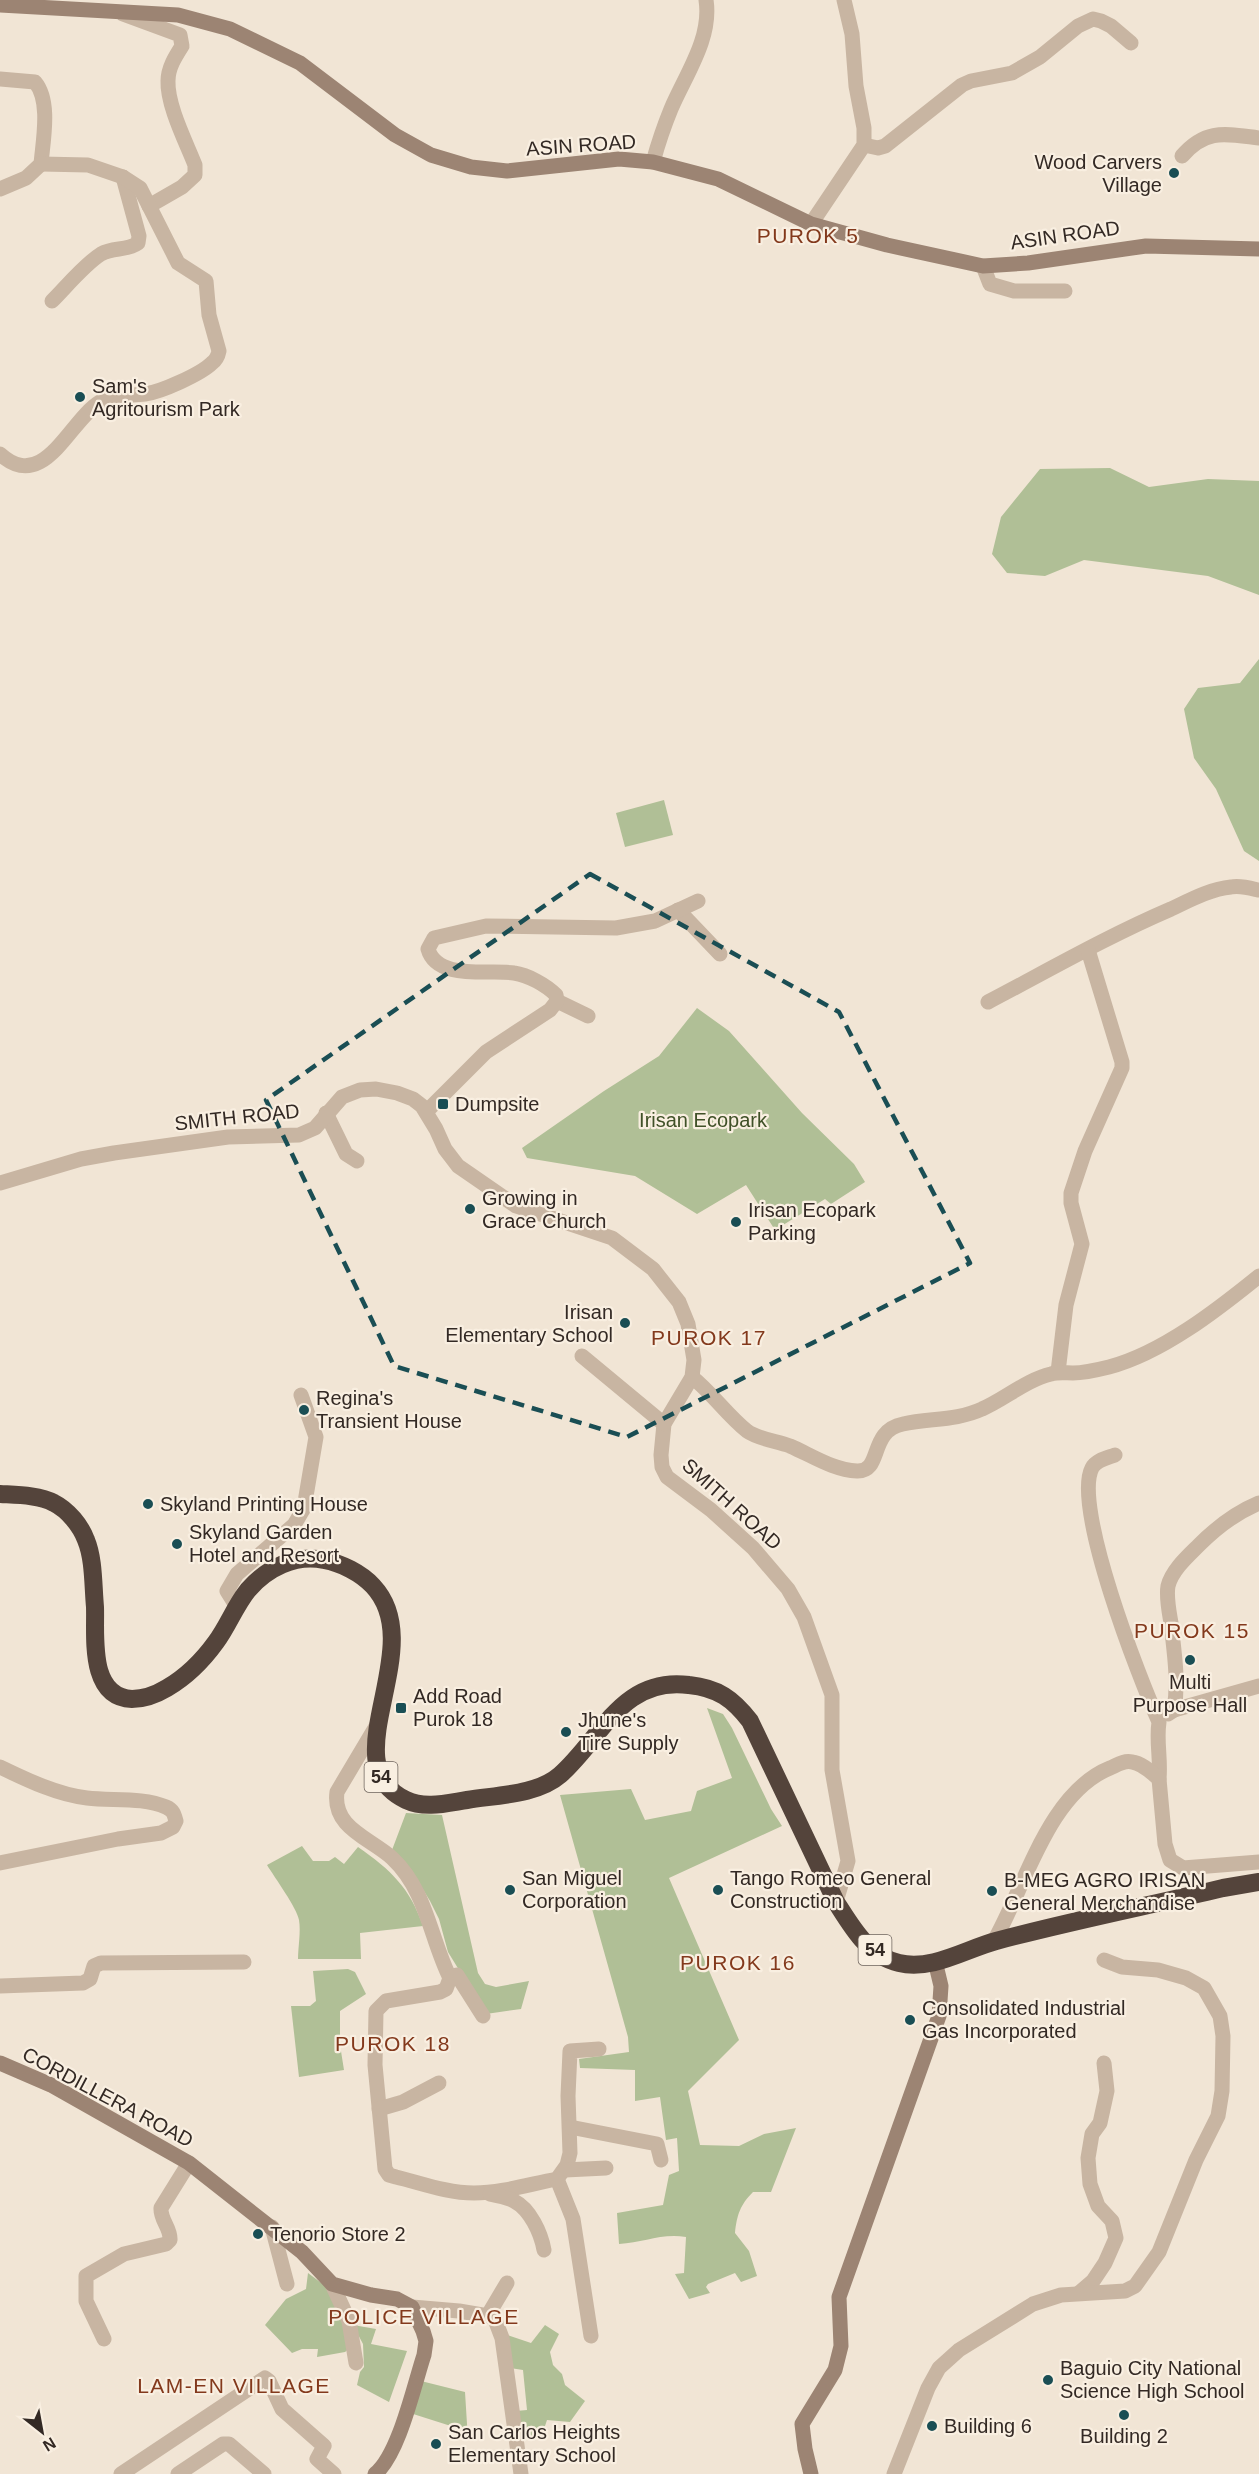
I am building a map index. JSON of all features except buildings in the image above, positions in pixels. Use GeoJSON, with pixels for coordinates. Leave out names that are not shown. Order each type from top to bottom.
{"type":"FeatureCollection","features":[{"type":"Feature","properties":{"kind":"highway","name":"54"},"geometry":{"type":"LineString","coordinates":[[0,1494],[54,1503],[69,1515],[81,1530],[87,1541],[91,1563],[95,1657],[100,1673],[108,1686],[121,1697],[142,1698],[160,1692],[183,1679],[216,1643],[249,1590],[279,1565],[298,1559],[315,1558],[335,1562],[361,1576],[371,1584],[388,1610],[392,1631],[392,1655],[378,1723],[375,1751],[378,1771],[394,1792],[418,1804],[443,1803],[536,1789],[560,1776],[629,1699],[647,1690],[674,1683],[714,1689],[736,1704],[750,1721],[836,1902],[860,1939],[884,1957],[906,1964],[935,1961],[994,1941],[1223,1888],[1259,1882]]}},
{"type":"Feature","properties":{"kind":"main road","name":"ASIN ROAD"},"geometry":{"type":"LineString","coordinates":[[0,5],[178,15],[230,29],[300,63],[395,135],[431,155],[471,167],[507,171],[619,159],[653,162],[718,179],[811,224],[887,245],[983,266],[1028,263],[1146,246],[1259,249]]}},
{"type":"Feature","properties":{"kind":"main road"},"geometry":{"type":"LineString","coordinates":[[811,2474],[802,2424],[834,2370],[841,2346],[839,2297],[939,2016],[942,1999],[935,1961]]}},
{"type":"Feature","properties":{"kind":"main road","name":"CORDILLERA ROAD"},"geometry":{"type":"LineString","coordinates":[[0,2063],[51,2085],[189,2163],[302,2252],[332,2284]]}},
{"type":"Feature","properties":{"kind":"main road"},"geometry":{"type":"LineString","coordinates":[[332,2284],[371,2295],[397,2299],[412,2307],[426,2341],[424,2355],[395,2445],[382,2469],[375,2474]]}},
{"type":"Feature","properties":{"kind":"street"},"geometry":{"type":"LineString","coordinates":[[653,162],[670,112],[705,35],[708,16],[706,0]]}},
{"type":"Feature","properties":{"kind":"street"},"geometry":{"type":"LineString","coordinates":[[811,224],[864,145],[864,128],[856,86],[852,34],[844,0]]}},
{"type":"Feature","properties":{"kind":"street"},"geometry":{"type":"LineString","coordinates":[[115,11],[180,35],[182,46],[172,62],[168,80],[170,97],[195,165],[195,174],[182,187],[149,206]]}},
{"type":"Feature","properties":{"kind":"street"},"geometry":{"type":"LineString","coordinates":[[864,145],[878,148],[885,146],[962,86],[971,81],[1001,77],[1025,67],[1087,21],[1101,21],[1131,43]]}},
{"type":"Feature","properties":{"kind":"street"},"geometry":{"type":"LineString","coordinates":[[0,79],[34,82],[41,89],[44,102],[40,164],[26,178],[0,189]]}},
{"type":"Feature","properties":{"kind":"street"},"geometry":{"type":"LineString","coordinates":[[1182,156],[1193,143],[1208,135],[1226,134],[1259,138]]}},
{"type":"Feature","properties":{"kind":"street"},"geometry":{"type":"LineString","coordinates":[[0,454],[16,466],[27,466],[40,460],[56,451],[89,410],[101,401],[119,395],[153,392],[201,371],[217,357],[219,351],[209,315],[207,281],[178,263],[140,188],[123,177],[88,165],[40,164]]}},
{"type":"Feature","properties":{"kind":"street"},"geometry":{"type":"LineString","coordinates":[[52,301],[100,255],[138,243],[139,236],[123,177]]}},
{"type":"Feature","properties":{"kind":"street"},"geometry":{"type":"LineString","coordinates":[[983,266],[990,284],[1004,290],[1065,291]]}},
{"type":"Feature","properties":{"kind":"street"},"geometry":{"type":"LineString","coordinates":[[988,1002],[1059,962],[1088,950],[1154,916],[1216,890],[1233,886],[1258,890]]}},
{"type":"Feature","properties":{"kind":"street"},"geometry":{"type":"LineString","coordinates":[[698,901],[655,921],[616,928],[486,926],[434,938],[430,943],[430,954],[440,964],[465,972],[515,973],[542,985],[556,995],[557,1001],[550,1010],[486,1052],[427,1111],[449,1154],[458,1166],[516,1206],[612,1238],[653,1269],[679,1302],[688,1324],[694,1360],[692,1377],[709,1390],[737,1422],[751,1433],[789,1446],[822,1462],[859,1472],[867,1470],[871,1466],[878,1442],[892,1426],[963,1416],[1000,1401],[1035,1380],[1058,1372],[1090,1371],[1134,1359],[1161,1345],[1202,1318],[1259,1276]]}},
{"type":"Feature","properties":{"kind":"street"},"geometry":{"type":"LineString","coordinates":[[678,910],[720,954]]}},
{"type":"Feature","properties":{"kind":"street"},"geometry":{"type":"LineString","coordinates":[[1058,1372],[1066,1305],[1082,1244],[1071,1203],[1071,1193],[1085,1151],[1122,1068],[1121,1053],[1088,950]]}},
{"type":"Feature","properties":{"kind":"street"},"geometry":{"type":"LineString","coordinates":[[557,1001],[588,1016]]}},
{"type":"Feature","properties":{"kind":"street","name":"SMITH ROAD"},"geometry":{"type":"LineString","coordinates":[[0,1183],[81,1159],[114,1153],[228,1137],[299,1135],[315,1128],[342,1097],[351,1093],[376,1089],[413,1099],[427,1111]]}},
{"type":"Feature","properties":{"kind":"street"},"geometry":{"type":"LineString","coordinates":[[326,1113],[335,1136],[346,1154],[357,1161]]}},
{"type":"Feature","properties":{"kind":"street"},"geometry":{"type":"LineString","coordinates":[[582,1356],[664,1424]]}},
{"type":"Feature","properties":{"kind":"street","name":"SMITH ROAD"},"geometry":{"type":"LineString","coordinates":[[692,1377],[664,1424],[662,1467],[667,1477],[730,1527],[771,1568],[804,1617],[832,1695],[832,1770],[848,1861],[836,1902]]}},
{"type":"Feature","properties":{"kind":"street"},"geometry":{"type":"LineString","coordinates":[[237,1606],[227,1591],[237,1574],[294,1525],[304,1508],[316,1437],[309,1411],[301,1395]]}},
{"type":"Feature","properties":{"kind":"street"},"geometry":{"type":"LineString","coordinates":[[1115,1455],[1100,1460],[1092,1467],[1087,1490],[1098,1557],[1159,1722],[1157,1736],[1159,1779],[1165,1844],[1170,1860],[1183,1868],[1259,1862]]}},
{"type":"Feature","properties":{"kind":"street"},"geometry":{"type":"LineString","coordinates":[[1174,1710],[1175,1654],[1168,1585],[1178,1568],[1207,1537],[1228,1519],[1259,1503]]}},
{"type":"Feature","properties":{"kind":"street"},"geometry":{"type":"LineString","coordinates":[[1159,1722],[1174,1710],[1259,1686]]}},
{"type":"Feature","properties":{"kind":"street"},"geometry":{"type":"LineString","coordinates":[[378,1723],[337,1792],[335,1803],[341,1817],[354,1832],[393,1859],[411,1882],[426,1910],[450,1978],[446,1989],[440,1992],[386,2001],[378,2006],[375,2018],[375,2065],[383,2160],[389,2175],[449,2190],[481,2192],[513,2200],[536,2227],[544,2250]]}},
{"type":"Feature","properties":{"kind":"street"},"geometry":{"type":"LineString","coordinates":[[994,1941],[1051,1825],[1071,1796],[1098,1772],[1126,1761],[1142,1766],[1159,1779]]}},
{"type":"Feature","properties":{"kind":"street"},"geometry":{"type":"LineString","coordinates":[[0,1767],[62,1792],[84,1798],[144,1802],[164,1806],[174,1813],[176,1821],[173,1827],[161,1833],[118,1839],[0,1863]]}},
{"type":"Feature","properties":{"kind":"street"},"geometry":{"type":"LineString","coordinates":[[894,2474],[928,2388],[939,2368],[958,2350],[1033,2304],[1061,2295],[1125,2291],[1135,2286],[1159,2252],[1196,2160],[1218,2116],[1222,2091],[1220,2016],[1204,1988],[1186,1978],[1158,1970],[1122,1967],[1104,1960]]}},
{"type":"Feature","properties":{"kind":"street"},"geometry":{"type":"LineString","coordinates":[[0,1986],[83,1983],[90,1979],[94,1966],[101,1962],[244,1962]]}},
{"type":"Feature","properties":{"kind":"street"},"geometry":{"type":"LineString","coordinates":[[450,1978],[457,1976],[483,2016]]}},
{"type":"Feature","properties":{"kind":"street"},"geometry":{"type":"LineString","coordinates":[[591,2336],[573,2219],[561,2174],[570,2153],[568,2096],[570,2051],[599,2049]]}},
{"type":"Feature","properties":{"kind":"street"},"geometry":{"type":"LineString","coordinates":[[1079,2293],[1093,2281],[1105,2263],[1116,2238],[1112,2221],[1098,2206],[1090,2184],[1088,2158],[1092,2134],[1100,2123],[1107,2091],[1104,2063]]}},
{"type":"Feature","properties":{"kind":"street"},"geometry":{"type":"LineString","coordinates":[[379,2109],[403,2102],[439,2083]]}},
{"type":"Feature","properties":{"kind":"street"},"geometry":{"type":"LineString","coordinates":[[570,2127],[657,2144],[661,2160]]}},
{"type":"Feature","properties":{"kind":"street"},"geometry":{"type":"LineString","coordinates":[[104,2339],[86,2301],[86,2276],[124,2254],[166,2244],[170,2240],[171,2234],[164,2222],[161,2208],[189,2163]]}},
{"type":"Feature","properties":{"kind":"street"},"geometry":{"type":"LineString","coordinates":[[481,2192],[561,2174],[606,2168]]}},
{"type":"Feature","properties":{"kind":"street"},"geometry":{"type":"LineString","coordinates":[[272,2227],[287,2284]]}},
{"type":"Feature","properties":{"kind":"street"},"geometry":{"type":"LineString","coordinates":[[488,2315],[507,2283]]}},
{"type":"Feature","properties":{"kind":"street","name":"CORDILLERA ROAD"},"geometry":{"type":"LineString","coordinates":[[332,2284],[349,2321],[356,2363]]}},
{"type":"Feature","properties":{"kind":"street"},"geometry":{"type":"LineString","coordinates":[[412,2307],[495,2317],[502,2338],[521,2474]]}},
{"type":"Feature","properties":{"kind":"street"},"geometry":{"type":"LineString","coordinates":[[121,2474],[265,2378],[269,2381],[282,2409],[324,2446],[317,2459],[334,2474]]}},
{"type":"Feature","properties":{"kind":"street"},"geometry":{"type":"LineString","coordinates":[[178,2474],[224,2444],[229,2444],[264,2474]]}},
{"type":"Feature","properties":{"kind":"highlighted area"},"geometry":{"type":"Polygon","coordinates":[[[590,874],[839,1012],[970,1263],[627,1437],[394,1366],[266,1100],[590,874]]]}},
{"type":"Feature","properties":{"kind":"green space"},"geometry":{"type":"Polygon","coordinates":[[[1110,468],[1149,487],[1208,479],[1259,481],[1259,595],[1208,576],[1084,560],[1045,576],[1007,573],[992,554],[1001,517],[1040,469],[1110,468]]]}},
{"type":"Feature","properties":{"kind":"green space"},"geometry":{"type":"Polygon","coordinates":[[[1259,659],[1259,861],[1244,851],[1216,789],[1194,758],[1184,709],[1198,688],[1240,683],[1259,659]]]}},
{"type":"Feature","properties":{"kind":"green space"},"geometry":{"type":"Polygon","coordinates":[[[664,800],[673,835],[625,847],[616,813],[664,800]]]}},
{"type":"Feature","properties":{"kind":"green space","name":"Irisan Ecopark"},"geometry":{"type":"Polygon","coordinates":[[[697,1008],[729,1031],[802,1113],[854,1164],[865,1182],[831,1204],[825,1199],[775,1230],[746,1185],[697,1214],[635,1176],[527,1158],[522,1148],[659,1056],[697,1008]]]}},
{"type":"Feature","properties":{"kind":"green space"},"geometry":{"type":"Polygon","coordinates":[[[707,1708],[723,1714],[732,1728],[771,1809],[782,1826],[669,1878],[739,2040],[688,2091],[700,2145],[739,2146],[764,2134],[796,2128],[771,2192],[753,2192],[745,2201],[738,2216],[735,2233],[749,2251],[757,2276],[741,2282],[735,2273],[708,2284],[706,2287],[710,2293],[689,2299],[675,2274],[684,2273],[686,2237],[668,2236],[619,2244],[617,2213],[663,2205],[669,2175],[679,2171],[677,2138],[666,2140],[660,2097],[635,2101],[635,2070],[580,2068],[579,2059],[629,2052],[628,2037],[560,1795],[631,1789],[645,1820],[691,1811],[697,1791],[732,1778],[707,1708]]]}},
{"type":"Feature","properties":{"kind":"green space"},"geometry":{"type":"Polygon","coordinates":[[[406,1813],[442,1815],[478,1973],[485,1984],[496,1987],[529,1981],[521,2009],[486,2014],[448,1952],[439,1919],[430,1901],[414,1875],[392,1850],[406,1813]]]}},
{"type":"Feature","properties":{"kind":"green space"},"geometry":{"type":"Polygon","coordinates":[[[302,1846],[313,1861],[329,1861],[335,1857],[344,1864],[358,1847],[398,1881],[412,1901],[423,1926],[360,1933],[361,1959],[298,1959],[299,1920],[267,1865],[302,1846]]]}},
{"type":"Feature","properties":{"kind":"green space"},"geometry":{"type":"Polygon","coordinates":[[[348,1969],[355,1972],[366,1994],[340,2011],[340,2045],[344,2070],[299,2077],[291,2006],[310,2006],[316,2001],[313,1971],[348,1969]]]}},
{"type":"Feature","properties":{"kind":"green space"},"geometry":{"type":"Polygon","coordinates":[[[308,2273],[328,2288],[342,2316],[350,2348],[345,2352],[317,2357],[318,2349],[302,2349],[292,2353],[265,2325],[286,2299],[306,2289],[308,2273]]]}},
{"type":"Feature","properties":{"kind":"green space"},"geometry":{"type":"Polygon","coordinates":[[[353,2325],[376,2329],[371,2344],[407,2351],[389,2402],[357,2385],[360,2372],[364,2367],[363,2344],[353,2325]]]}},
{"type":"Feature","properties":{"kind":"green space"},"geometry":{"type":"Polygon","coordinates":[[[545,2325],[559,2334],[550,2352],[553,2365],[562,2374],[565,2385],[585,2401],[570,2422],[547,2420],[542,2435],[520,2437],[516,2411],[527,2410],[523,2370],[510,2368],[507,2335],[531,2343],[545,2325]]]}},
{"type":"Feature","properties":{"kind":"green space"},"geometry":{"type":"Polygon","coordinates":[[[421,2381],[465,2392],[468,2440],[454,2427],[410,2413],[421,2381]]]}},
{"type":"Feature","properties":{"kind":"place","name":"Wood Carvers Village"},"geometry":{"type":"Point","coordinates":[1174,173]}},
{"type":"Feature","properties":{"kind":"place","name":"Sam's Agritourism Park"},"geometry":{"type":"Point","coordinates":[80,397]}},
{"type":"Feature","properties":{"kind":"place","name":"Dumpsite"},"geometry":{"type":"Point","coordinates":[443,1104]}},
{"type":"Feature","properties":{"kind":"place","name":"Growing in Grace Church"},"geometry":{"type":"Point","coordinates":[470,1209]}},
{"type":"Feature","properties":{"kind":"place","name":"Irisan Ecopark Parking"},"geometry":{"type":"Point","coordinates":[736,1222]}},
{"type":"Feature","properties":{"kind":"place","name":"Irisan Elementary School"},"geometry":{"type":"Point","coordinates":[625,1323]}},
{"type":"Feature","properties":{"kind":"place","name":"Regina's Transient House"},"geometry":{"type":"Point","coordinates":[304,1410]}},
{"type":"Feature","properties":{"kind":"place","name":"Skyland Printing House"},"geometry":{"type":"Point","coordinates":[148,1504]}},
{"type":"Feature","properties":{"kind":"place","name":"Skyland Garden Hotel and Resort"},"geometry":{"type":"Point","coordinates":[177,1544]}},
{"type":"Feature","properties":{"kind":"place","name":"Multi Purpose Hall"},"geometry":{"type":"Point","coordinates":[1190,1660]}},
{"type":"Feature","properties":{"kind":"place","name":"Add Road Purok 18"},"geometry":{"type":"Point","coordinates":[401,1708]}},
{"type":"Feature","properties":{"kind":"place","name":"Jhune's Tire Supply"},"geometry":{"type":"Point","coordinates":[566,1732]}},
{"type":"Feature","properties":{"kind":"place","name":"San Miguel Corporation"},"geometry":{"type":"Point","coordinates":[510,1890]}},
{"type":"Feature","properties":{"kind":"place","name":"Tango Romeo General Construction"},"geometry":{"type":"Point","coordinates":[718,1890]}},
{"type":"Feature","properties":{"kind":"place","name":"B-MEG AGRO IRISAN General Merchandise"},"geometry":{"type":"Point","coordinates":[992,1891]}},
{"type":"Feature","properties":{"kind":"place","name":"Consolidated Industrial Gas Incorporated"},"geometry":{"type":"Point","coordinates":[910,2020]}},
{"type":"Feature","properties":{"kind":"place","name":"Tenorio Store 2"},"geometry":{"type":"Point","coordinates":[258,2234]}},
{"type":"Feature","properties":{"kind":"place","name":"Baguio City National Science High School"},"geometry":{"type":"Point","coordinates":[1048,2380]}},
{"type":"Feature","properties":{"kind":"place","name":"Building 2"},"geometry":{"type":"Point","coordinates":[1124,2415]}},
{"type":"Feature","properties":{"kind":"place","name":"Building 6"},"geometry":{"type":"Point","coordinates":[932,2426]}},
{"type":"Feature","properties":{"kind":"place","name":"San Carlos Heights Elementary School"},"geometry":{"type":"Point","coordinates":[436,2444]}},
{"type":"Feature","properties":{"kind":"district","name":"PUROK 5"},"geometry":{"type":"Point","coordinates":[808,235]}},
{"type":"Feature","properties":{"kind":"district","name":"PUROK 17"},"geometry":{"type":"Point","coordinates":[709,1337]}},
{"type":"Feature","properties":{"kind":"district","name":"PUROK 15"},"geometry":{"type":"Point","coordinates":[1192,1630]}},
{"type":"Feature","properties":{"kind":"district","name":"PUROK 16"},"geometry":{"type":"Point","coordinates":[738,1962]}},
{"type":"Feature","properties":{"kind":"district","name":"PUROK 18"},"geometry":{"type":"Point","coordinates":[393,2043]}},
{"type":"Feature","properties":{"kind":"district","name":"POLICE VILLAGE"},"geometry":{"type":"Point","coordinates":[424,2316]}},
{"type":"Feature","properties":{"kind":"district","name":"LAM-EN VILLAGE"},"geometry":{"type":"Point","coordinates":[234,2385]}}]}
